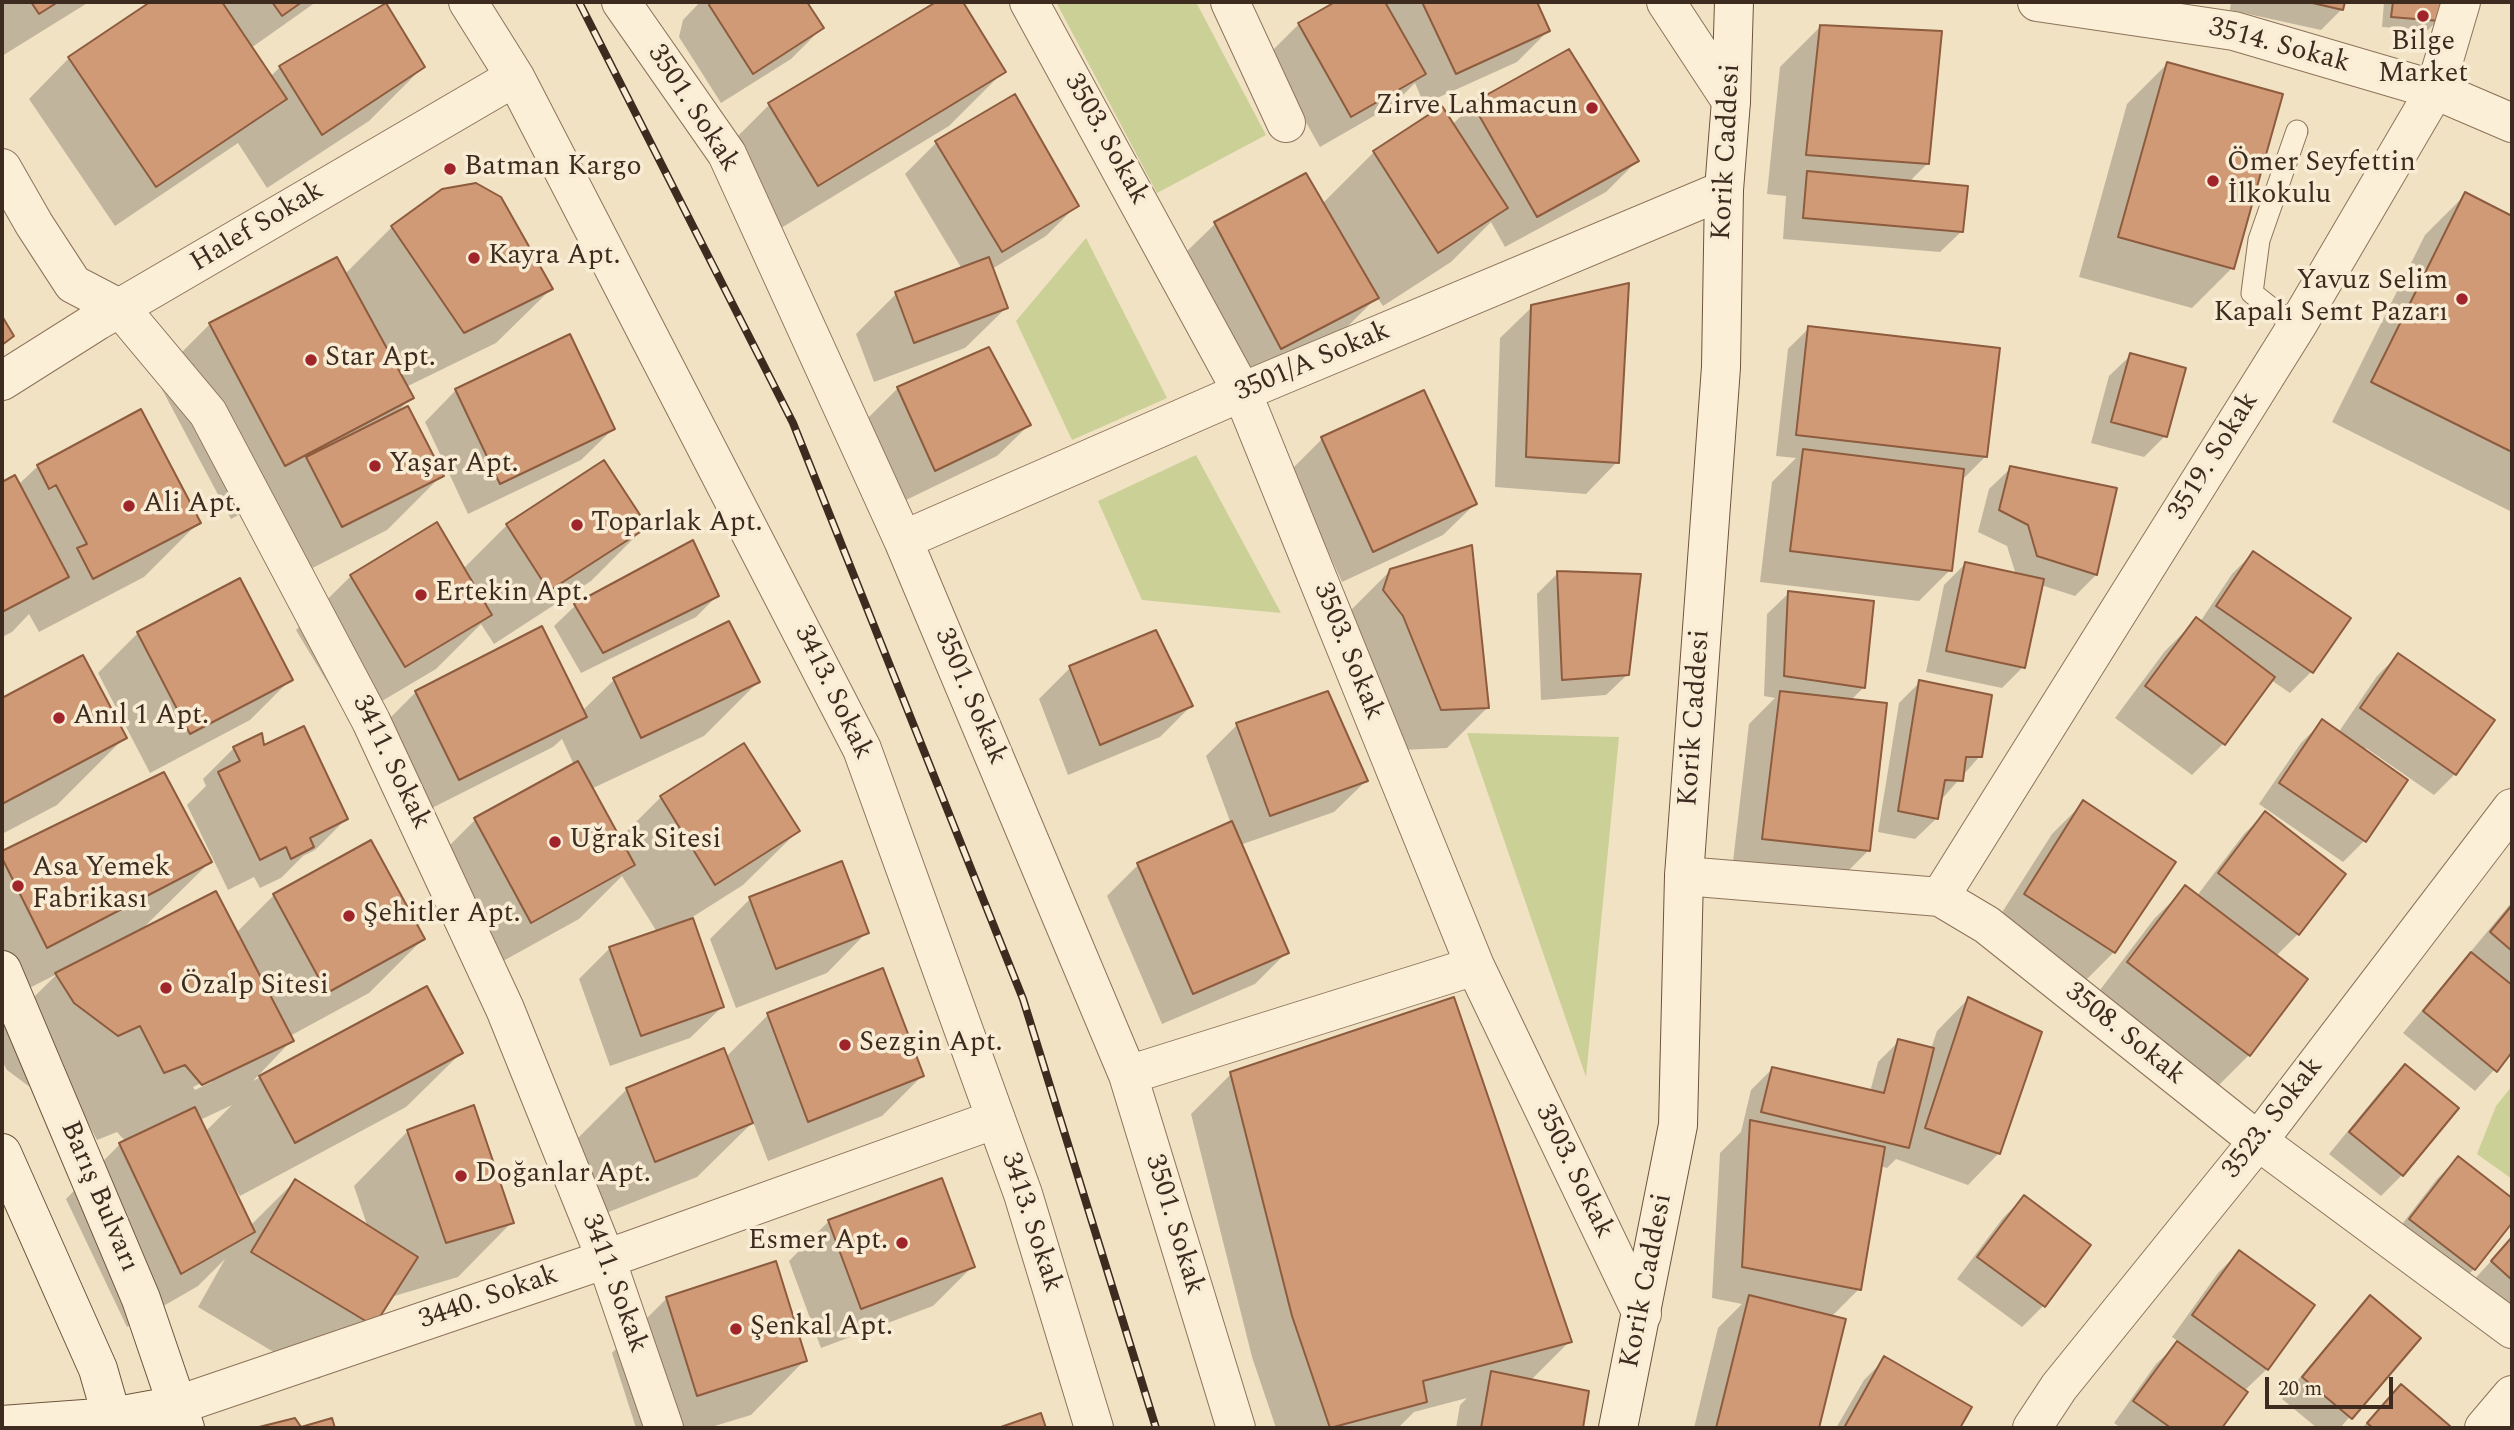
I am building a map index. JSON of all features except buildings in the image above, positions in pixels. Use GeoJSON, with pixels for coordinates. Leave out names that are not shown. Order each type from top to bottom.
{"type":"FeatureCollection","features":[{"type":"Feature","properties":{"kind":"street","name":"3413. Sokak"},"geometry":{"type":"LineString","coordinates":[[468,2],[515,77],[862,749],[1023,1194],[1094,1428]]}},
{"type":"Feature","properties":{"kind":"street","name":"3503. Sokak"},"geometry":{"type":"LineString","coordinates":[[1029,2],[1242,392],[1475,966],[1642,1314]]}},
{"type":"Feature","properties":{"kind":"street"},"geometry":{"type":"LineString","coordinates":[[1230,2],[1286,123]]}},
{"type":"Feature","properties":{"kind":"street"},"geometry":{"type":"LineString","coordinates":[[1666,2],[1731,101]]}},
{"type":"Feature","properties":{"kind":"street","name":"Korik Caddesi"},"geometry":{"type":"LineString","coordinates":[[1618,1428],[1678,1125],[1684,876],[1721,367],[1724,190],[1731,101],[1734,2]]}},
{"type":"Feature","properties":{"kind":"street","name":"3519. Sokak"},"geometry":{"type":"LineString","coordinates":[[1940,897],[2298,324],[2435,90],[2461,2]]}},
{"type":"Feature","properties":{"kind":"street","name":"3514. Sokak"},"geometry":{"type":"LineString","coordinates":[[2057,3],[2234,31],[2435,90],[2512,123]]}},
{"type":"Feature","properties":{"kind":"street","name":"3501. Sokak"},"geometry":{"type":"LineString","coordinates":[[632,7],[727,154],[903,540],[1128,1075],[1236,1428]]}},
{"type":"Feature","properties":{"kind":"street","name":"Halef Sokak"},"geometry":{"type":"LineString","coordinates":[[2,381],[97,321],[515,77]]}},
{"type":"Feature","properties":{"kind":"street","name":"3411. Sokak"},"geometry":{"type":"LineString","coordinates":[[2,168],[74,284],[121,309],[208,413],[372,721],[505,1009],[606,1259],[664,1428]]}},
{"type":"Feature","properties":{"kind":"street","name":"3501/A Sokak"},"geometry":{"type":"LineString","coordinates":[[903,540],[1242,392],[1724,190]]}},
{"type":"Feature","properties":{"kind":"street","name":"3523. Sokak"},"geometry":{"type":"LineString","coordinates":[[2032,1428],[2060,1387],[2258,1141],[2512,808]]}},
{"type":"Feature","properties":{"kind":"street","name":"3508. Sokak"},"geometry":{"type":"LineString","coordinates":[[1684,876],[1940,897],[1987,925],[2258,1141],[2512,1329]]}},
{"type":"Feature","properties":{"kind":"street"},"geometry":{"type":"LineString","coordinates":[[1128,1075],[1475,966]]}},
{"type":"Feature","properties":{"kind":"street","name":"Barış Bulvarı"},"geometry":{"type":"LineString","coordinates":[[2,970],[141,1299],[181,1417]]}},
{"type":"Feature","properties":{"kind":"street","name":"3440. Sokak"},"geometry":{"type":"LineString","coordinates":[[2,1425],[181,1417],[606,1259],[996,1119]]}},
{"type":"Feature","properties":{"kind":"street"},"geometry":{"type":"LineString","coordinates":[[2,1153],[98,1368],[113,1422]]}},
{"type":"Feature","properties":{"kind":"street"},"geometry":{"type":"LineString","coordinates":[[2484,1428],[2512,1395]]}},
{"type":"Feature","properties":{"kind":"lane"},"geometry":{"type":"LineString","coordinates":[[2297,131],[2259,240],[2252,293],[2276,312],[2298,324]]}},
{"type":"Feature","properties":{"kind":"green space"},"geometry":{"type":"Polygon","coordinates":[[[1056,2],[1196,2],[1266,135],[1157,193],[1056,2]]]}},
{"type":"Feature","properties":{"kind":"green space"},"geometry":{"type":"Polygon","coordinates":[[[1086,238],[1167,398],[1072,440],[1016,321],[1086,238]]]}},
{"type":"Feature","properties":{"kind":"green space"},"geometry":{"type":"Polygon","coordinates":[[[1196,455],[1281,613],[1142,600],[1098,501],[1196,455]]]}},
{"type":"Feature","properties":{"kind":"green space"},"geometry":{"type":"Polygon","coordinates":[[[1467,733],[1619,737],[1586,1077],[1467,733]]]}},
{"type":"Feature","properties":{"kind":"green space"},"geometry":{"type":"Polygon","coordinates":[[[2512,1086],[2512,1179],[2477,1154],[2496,1106],[2512,1086]]]}},
{"type":"Feature","properties":{"kind":"railway"},"geometry":{"type":"LineString","coordinates":[[579,2],[793,423],[1023,999],[1156,1428]]}},
{"type":"Feature","properties":{"kind":"place","name":"Bilge Market"},"geometry":{"type":"Point","coordinates":[2423,16]}},
{"type":"Feature","properties":{"kind":"place","name":"Zirve Lahmacun"},"geometry":{"type":"Point","coordinates":[1592,108]}},
{"type":"Feature","properties":{"kind":"place","name":"Batman Kargo"},"geometry":{"type":"Point","coordinates":[450,169]}},
{"type":"Feature","properties":{"kind":"place","name":"Ömer Seyfettin İlkokulu"},"geometry":{"type":"Point","coordinates":[2213,181]}},
{"type":"Feature","properties":{"kind":"place","name":"Kayra Apt."},"geometry":{"type":"Point","coordinates":[474,258]}},
{"type":"Feature","properties":{"kind":"place","name":"Yavuz Selim Kapalı Semt Pazarı"},"geometry":{"type":"Point","coordinates":[2462,299]}},
{"type":"Feature","properties":{"kind":"place","name":"Star Apt."},"geometry":{"type":"Point","coordinates":[311,360]}},
{"type":"Feature","properties":{"kind":"place","name":"Yaşar Apt."},"geometry":{"type":"Point","coordinates":[375,466]}},
{"type":"Feature","properties":{"kind":"place","name":"Ali Apt."},"geometry":{"type":"Point","coordinates":[129,506]}},
{"type":"Feature","properties":{"kind":"place","name":"Toparlak Apt."},"geometry":{"type":"Point","coordinates":[577,525]}},
{"type":"Feature","properties":{"kind":"place","name":"Ertekin Apt."},"geometry":{"type":"Point","coordinates":[421,595]}},
{"type":"Feature","properties":{"kind":"place","name":"Anıl 1 Apt."},"geometry":{"type":"Point","coordinates":[59,718]}},
{"type":"Feature","properties":{"kind":"place","name":"Uğrak Sitesi"},"geometry":{"type":"Point","coordinates":[555,842]}},
{"type":"Feature","properties":{"kind":"place","name":"Asa Yemek Fabrikası"},"geometry":{"type":"Point","coordinates":[18,886]}},
{"type":"Feature","properties":{"kind":"place","name":"Şehitler Apt."},"geometry":{"type":"Point","coordinates":[349,916]}},
{"type":"Feature","properties":{"kind":"place","name":"Özalp Sitesi"},"geometry":{"type":"Point","coordinates":[166,988]}},
{"type":"Feature","properties":{"kind":"place","name":"Sezgin Apt."},"geometry":{"type":"Point","coordinates":[845,1045]}},
{"type":"Feature","properties":{"kind":"place","name":"Doğanlar Apt."},"geometry":{"type":"Point","coordinates":[461,1176]}},
{"type":"Feature","properties":{"kind":"place","name":"Esmer Apt."},"geometry":{"type":"Point","coordinates":[902,1243]}},
{"type":"Feature","properties":{"kind":"place","name":"Şenkal Apt."},"geometry":{"type":"Point","coordinates":[736,1329]}}]}
